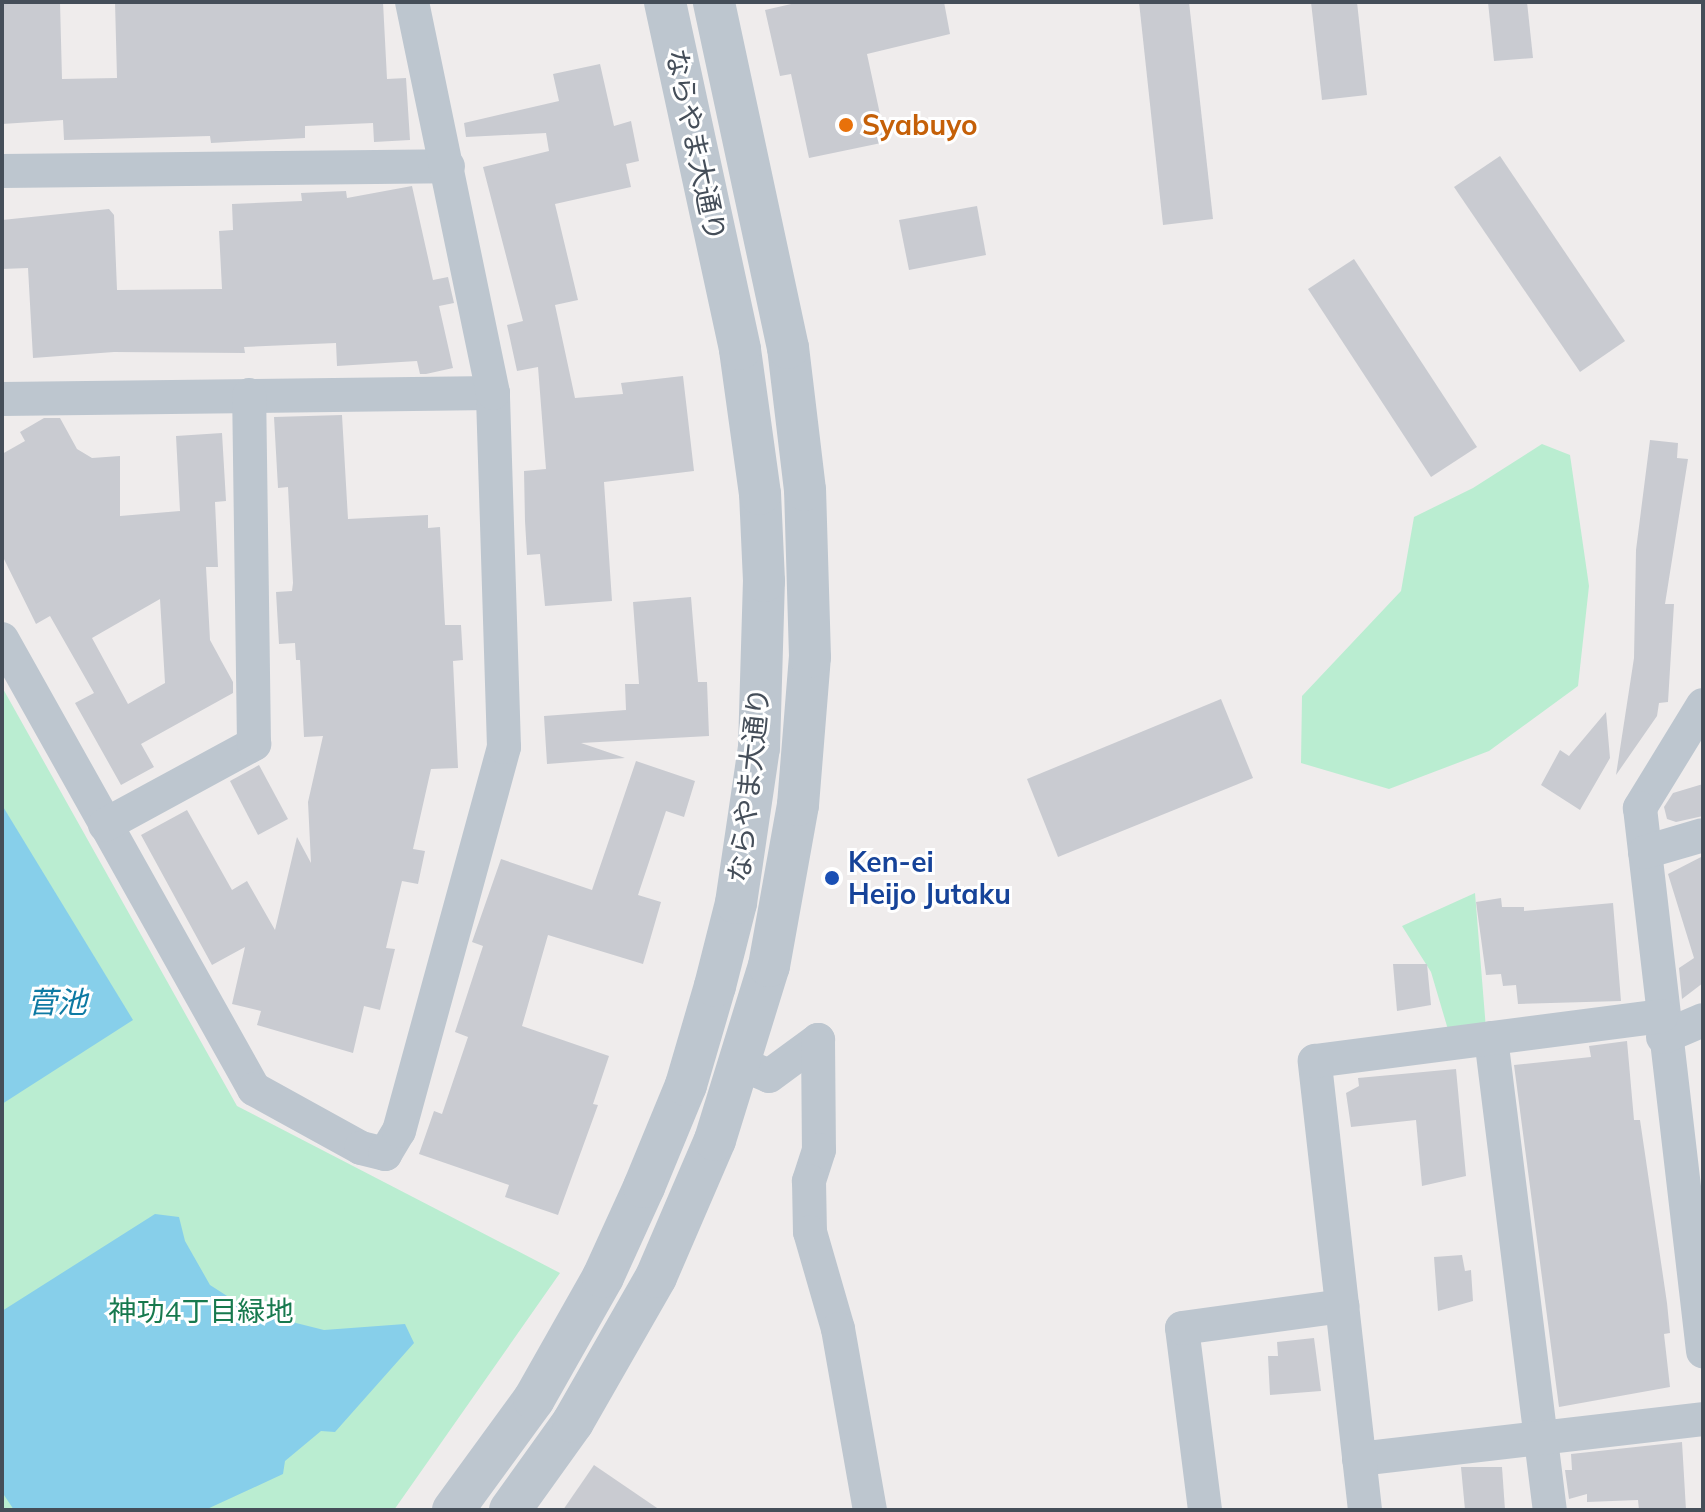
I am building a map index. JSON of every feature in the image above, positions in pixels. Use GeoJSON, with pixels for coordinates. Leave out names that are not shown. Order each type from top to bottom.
{"type":"FeatureCollection","features":[{"type":"Feature","properties":{"kind":"street"},"geometry":{"type":"LineString","coordinates":[[2,639],[254,1089],[361,1148],[385,1154],[399,1131],[504,747],[493,393],[412,2]]}},
{"type":"Feature","properties":{"kind":"street","name":"ならやま大通り"},"geometry":{"type":"LineString","coordinates":[[453,1510],[534,1399],[603,1277],[686,1085],[736,903],[759,748],[764,581],[760,494],[740,349],[665,2]]}},
{"type":"Feature","properties":{"kind":"street","name":"ならやま大通り"},"geometry":{"type":"LineString","coordinates":[[510,1510],[573,1422],[656,1277],[715,1140],[741,1064],[772,953],[796,818],[810,657],[809,563],[788,348],[714,2]]}},
{"type":"Feature","properties":{"kind":"street"},"geometry":{"type":"LineString","coordinates":[[2,171],[448,166]]}},
{"type":"Feature","properties":{"kind":"street"},"geometry":{"type":"LineString","coordinates":[[2,399],[493,393]]}},
{"type":"Feature","properties":{"kind":"street"},"geometry":{"type":"LineString","coordinates":[[105,825],[254,744],[249,395]]}},
{"type":"Feature","properties":{"kind":"street"},"geometry":{"type":"LineString","coordinates":[[1703,705],[1692,739],[1640,808],[1662,1026],[1694,1207],[1703,1351]]}},
{"type":"Feature","properties":{"kind":"street"},"geometry":{"type":"LineString","coordinates":[[1645,852],[1703,835]]}},
{"type":"Feature","properties":{"kind":"street"},"geometry":{"type":"LineString","coordinates":[[1365,1510],[1315,1061],[1491,1038],[1662,1026],[1703,1020]]}},
{"type":"Feature","properties":{"kind":"street"},"geometry":{"type":"LineString","coordinates":[[1491,1038],[1550,1510]]}},
{"type":"Feature","properties":{"kind":"street"},"geometry":{"type":"LineString","coordinates":[[741,1064],[769,1076],[818,1040],[819,1150],[809,1181],[810,1232],[838,1329],[870,1510]]}},
{"type":"Feature","properties":{"kind":"street"},"geometry":{"type":"LineString","coordinates":[[1205,1510],[1182,1328],[1342,1306]]}},
{"type":"Feature","properties":{"kind":"street"},"geometry":{"type":"LineString","coordinates":[[1359,1459],[1541,1435],[1703,1419]]}},
{"type":"Feature","properties":{"kind":"green space"},"geometry":{"type":"Polygon","coordinates":[[[1542,444],[1570,455],[1589,586],[1578,686],[1489,751],[1389,789],[1301,763],[1302,696],[1401,591],[1414,517],[1473,488],[1542,444]]]}},
{"type":"Feature","properties":{"kind":"green space","name":"神功4丁目緑地"},"geometry":{"type":"Polygon","coordinates":[[[2,687],[237,1106],[560,1273],[394,1510],[2,1510],[2,687]]]}},
{"type":"Feature","properties":{"kind":"green space"},"geometry":{"type":"Polygon","coordinates":[[[1475,893],[1486,1029],[1449,1033],[1431,972],[1402,926],[1475,893]]]}},
{"type":"Feature","properties":{"kind":"water","name":"菅池"},"geometry":{"type":"Polygon","coordinates":[[[2,805],[133,1020],[2,1104],[2,805]]]}},
{"type":"Feature","properties":{"kind":"water"},"geometry":{"type":"Polygon","coordinates":[[[155,1214],[179,1217],[185,1241],[210,1285],[252,1312],[324,1330],[405,1324],[414,1343],[335,1432],[321,1431],[285,1461],[283,1474],[205,1510],[14,1510],[2,1492],[2,1311],[155,1214]]]}},
{"type":"Feature","properties":{"kind":"building"},"geometry":{"type":"Polygon","coordinates":[[[2,2],[60,2],[62,79],[117,78],[115,2],[383,2],[387,79],[406,78],[410,140],[374,142],[373,123],[305,126],[305,138],[211,143],[210,136],[64,140],[63,120],[2,124],[2,2]]]}},
{"type":"Feature","properties":{"kind":"building"},"geometry":{"type":"Polygon","coordinates":[[[800,2],[944,2],[950,34],[867,54],[886,142],[809,158],[791,74],[780,76],[765,10],[800,2]]]}},
{"type":"Feature","properties":{"kind":"building"},"geometry":{"type":"Polygon","coordinates":[[[1139,2],[1189,2],[1213,219],[1163,225],[1139,2]]]}},
{"type":"Feature","properties":{"kind":"building"},"geometry":{"type":"Polygon","coordinates":[[[1311,2],[1357,2],[1367,95],[1322,100],[1311,2]]]}},
{"type":"Feature","properties":{"kind":"building"},"geometry":{"type":"Polygon","coordinates":[[[1488,2],[1527,2],[1533,58],[1494,61],[1488,2]]]}},
{"type":"Feature","properties":{"kind":"building"},"geometry":{"type":"Polygon","coordinates":[[[600,64],[614,126],[631,121],[639,161],[626,164],[631,187],[555,204],[578,300],[555,305],[575,398],[623,394],[621,383],[683,376],[694,471],[604,482],[612,601],[545,606],[540,554],[527,555],[525,521],[524,471],[546,469],[538,367],[517,371],[507,325],[523,321],[483,167],[549,151],[546,133],[466,137],[464,123],[559,101],[553,74],[600,64]]]}},
{"type":"Feature","properties":{"kind":"building"},"geometry":{"type":"Polygon","coordinates":[[[1500,156],[1625,341],[1580,372],[1454,187],[1500,156]]]}},
{"type":"Feature","properties":{"kind":"building"},"geometry":{"type":"Polygon","coordinates":[[[412,186],[433,280],[448,277],[454,303],[439,306],[453,368],[426,374],[420,374],[417,361],[337,366],[336,343],[244,347],[245,353],[114,352],[33,358],[28,268],[2,269],[2,220],[109,209],[114,215],[117,290],[222,289],[219,231],[233,230],[232,204],[302,201],[301,193],[346,191],[347,198],[412,186]]]}},
{"type":"Feature","properties":{"kind":"building"},"geometry":{"type":"Polygon","coordinates":[[[977,206],[986,255],[909,270],[899,220],[977,206]]]}},
{"type":"Feature","properties":{"kind":"building"},"geometry":{"type":"Polygon","coordinates":[[[1354,259],[1477,447],[1431,477],[1308,289],[1354,259]]]}},
{"type":"Feature","properties":{"kind":"building"},"geometry":{"type":"Polygon","coordinates":[[[342,415],[348,519],[428,515],[428,528],[440,527],[445,625],[461,625],[463,660],[453,661],[458,768],[431,769],[413,849],[425,851],[418,884],[402,881],[386,948],[395,949],[380,1010],[364,1006],[353,1053],[257,1025],[261,1011],[232,1004],[245,947],[212,965],[141,835],[187,810],[232,890],[247,881],[275,930],[297,837],[311,863],[308,802],[323,736],[304,737],[300,660],[296,660],[295,643],[279,644],[276,592],[292,591],[293,583],[288,487],[278,488],[274,417],[342,415]]]}},
{"type":"Feature","properties":{"kind":"building"},"geometry":{"type":"Polygon","coordinates":[[[44,418],[60,418],[77,449],[92,458],[120,456],[120,516],[180,511],[176,436],[222,433],[226,501],[215,502],[218,567],[206,567],[210,640],[233,682],[233,693],[141,744],[154,767],[121,785],[75,703],[94,693],[50,616],[36,624],[2,555],[2,454],[25,441],[20,432],[44,418]],[[160,599],[92,638],[128,704],[165,683],[160,599]]]}},
{"type":"Feature","properties":{"kind":"building"},"geometry":{"type":"Polygon","coordinates":[[[1650,440],[1678,443],[1677,458],[1688,459],[1665,604],[1674,604],[1668,702],[1659,703],[1657,716],[1616,775],[1634,658],[1636,550],[1650,440]]]}},
{"type":"Feature","properties":{"kind":"building"},"geometry":{"type":"Polygon","coordinates":[[[691,597],[698,682],[707,682],[709,736],[581,743],[625,758],[547,764],[544,716],[626,710],[625,684],[639,684],[633,602],[691,597]]]}},
{"type":"Feature","properties":{"kind":"building"},"geometry":{"type":"Polygon","coordinates":[[[1221,699],[1253,778],[1058,857],[1027,779],[1221,699]]]}},
{"type":"Feature","properties":{"kind":"building"},"geometry":{"type":"Polygon","coordinates":[[[1606,712],[1610,758],[1580,810],[1541,785],[1560,750],[1569,756],[1606,712]]]}},
{"type":"Feature","properties":{"kind":"building"},"geometry":{"type":"Polygon","coordinates":[[[636,761],[695,781],[684,817],[666,811],[638,895],[661,902],[643,964],[548,935],[522,1026],[609,1056],[593,1104],[598,1105],[558,1215],[505,1197],[509,1185],[419,1154],[434,1111],[442,1114],[468,1037],[455,1032],[483,946],[472,942],[501,859],[592,890],[636,761]]]}},
{"type":"Feature","properties":{"kind":"building"},"geometry":{"type":"Polygon","coordinates":[[[259,765],[288,819],[258,835],[230,781],[259,765]]]}},
{"type":"Feature","properties":{"kind":"building"},"geometry":{"type":"Polygon","coordinates":[[[1703,784],[1703,816],[1676,822],[1667,819],[1664,807],[1673,793],[1703,784]]]}},
{"type":"Feature","properties":{"kind":"building"},"geometry":{"type":"Polygon","coordinates":[[[1703,856],[1703,983],[1682,999],[1679,968],[1694,958],[1668,874],[1703,856]]]}},
{"type":"Feature","properties":{"kind":"building"},"geometry":{"type":"Polygon","coordinates":[[[1501,898],[1502,907],[1524,907],[1524,911],[1613,903],[1621,1001],[1518,1004],[1516,985],[1503,986],[1501,974],[1486,975],[1476,902],[1501,898]]]}},
{"type":"Feature","properties":{"kind":"building"},"geometry":{"type":"Polygon","coordinates":[[[1393,964],[1427,964],[1431,1005],[1397,1011],[1393,964]]]}},
{"type":"Feature","properties":{"kind":"building"},"geometry":{"type":"Polygon","coordinates":[[[1627,1041],[1634,1120],[1640,1120],[1667,1303],[1670,1333],[1664,1334],[1670,1387],[1559,1407],[1514,1065],[1591,1057],[1589,1046],[1627,1041]]]}},
{"type":"Feature","properties":{"kind":"building"},"geometry":{"type":"Polygon","coordinates":[[[1456,1069],[1466,1176],[1422,1186],[1416,1120],[1351,1127],[1346,1093],[1359,1086],[1358,1078],[1456,1069]]]}},
{"type":"Feature","properties":{"kind":"building"},"geometry":{"type":"Polygon","coordinates":[[[1462,1255],[1465,1271],[1471,1270],[1473,1301],[1438,1311],[1434,1257],[1462,1255]]]}},
{"type":"Feature","properties":{"kind":"building"},"geometry":{"type":"Polygon","coordinates":[[[1314,1338],[1321,1391],[1270,1395],[1268,1356],[1278,1356],[1277,1342],[1314,1338]]]}},
{"type":"Feature","properties":{"kind":"building"},"geometry":{"type":"Polygon","coordinates":[[[1682,1442],[1686,1510],[1639,1510],[1638,1500],[1587,1502],[1587,1494],[1569,1499],[1565,1470],[1572,1470],[1571,1454],[1682,1442]]]}},
{"type":"Feature","properties":{"kind":"building"},"geometry":{"type":"Polygon","coordinates":[[[594,1465],[660,1510],[563,1510],[594,1465]]]}},
{"type":"Feature","properties":{"kind":"building"},"geometry":{"type":"Polygon","coordinates":[[[1461,1467],[1502,1467],[1505,1510],[1465,1510],[1461,1467]]]}},
{"type":"Feature","properties":{"kind":"place","name":"Syabuyo"},"geometry":{"type":"Point","coordinates":[846,125]}},
{"type":"Feature","properties":{"kind":"place","name":"Ken-ei Heijo Jutaku"},"geometry":{"type":"Point","coordinates":[832,878]}}]}
